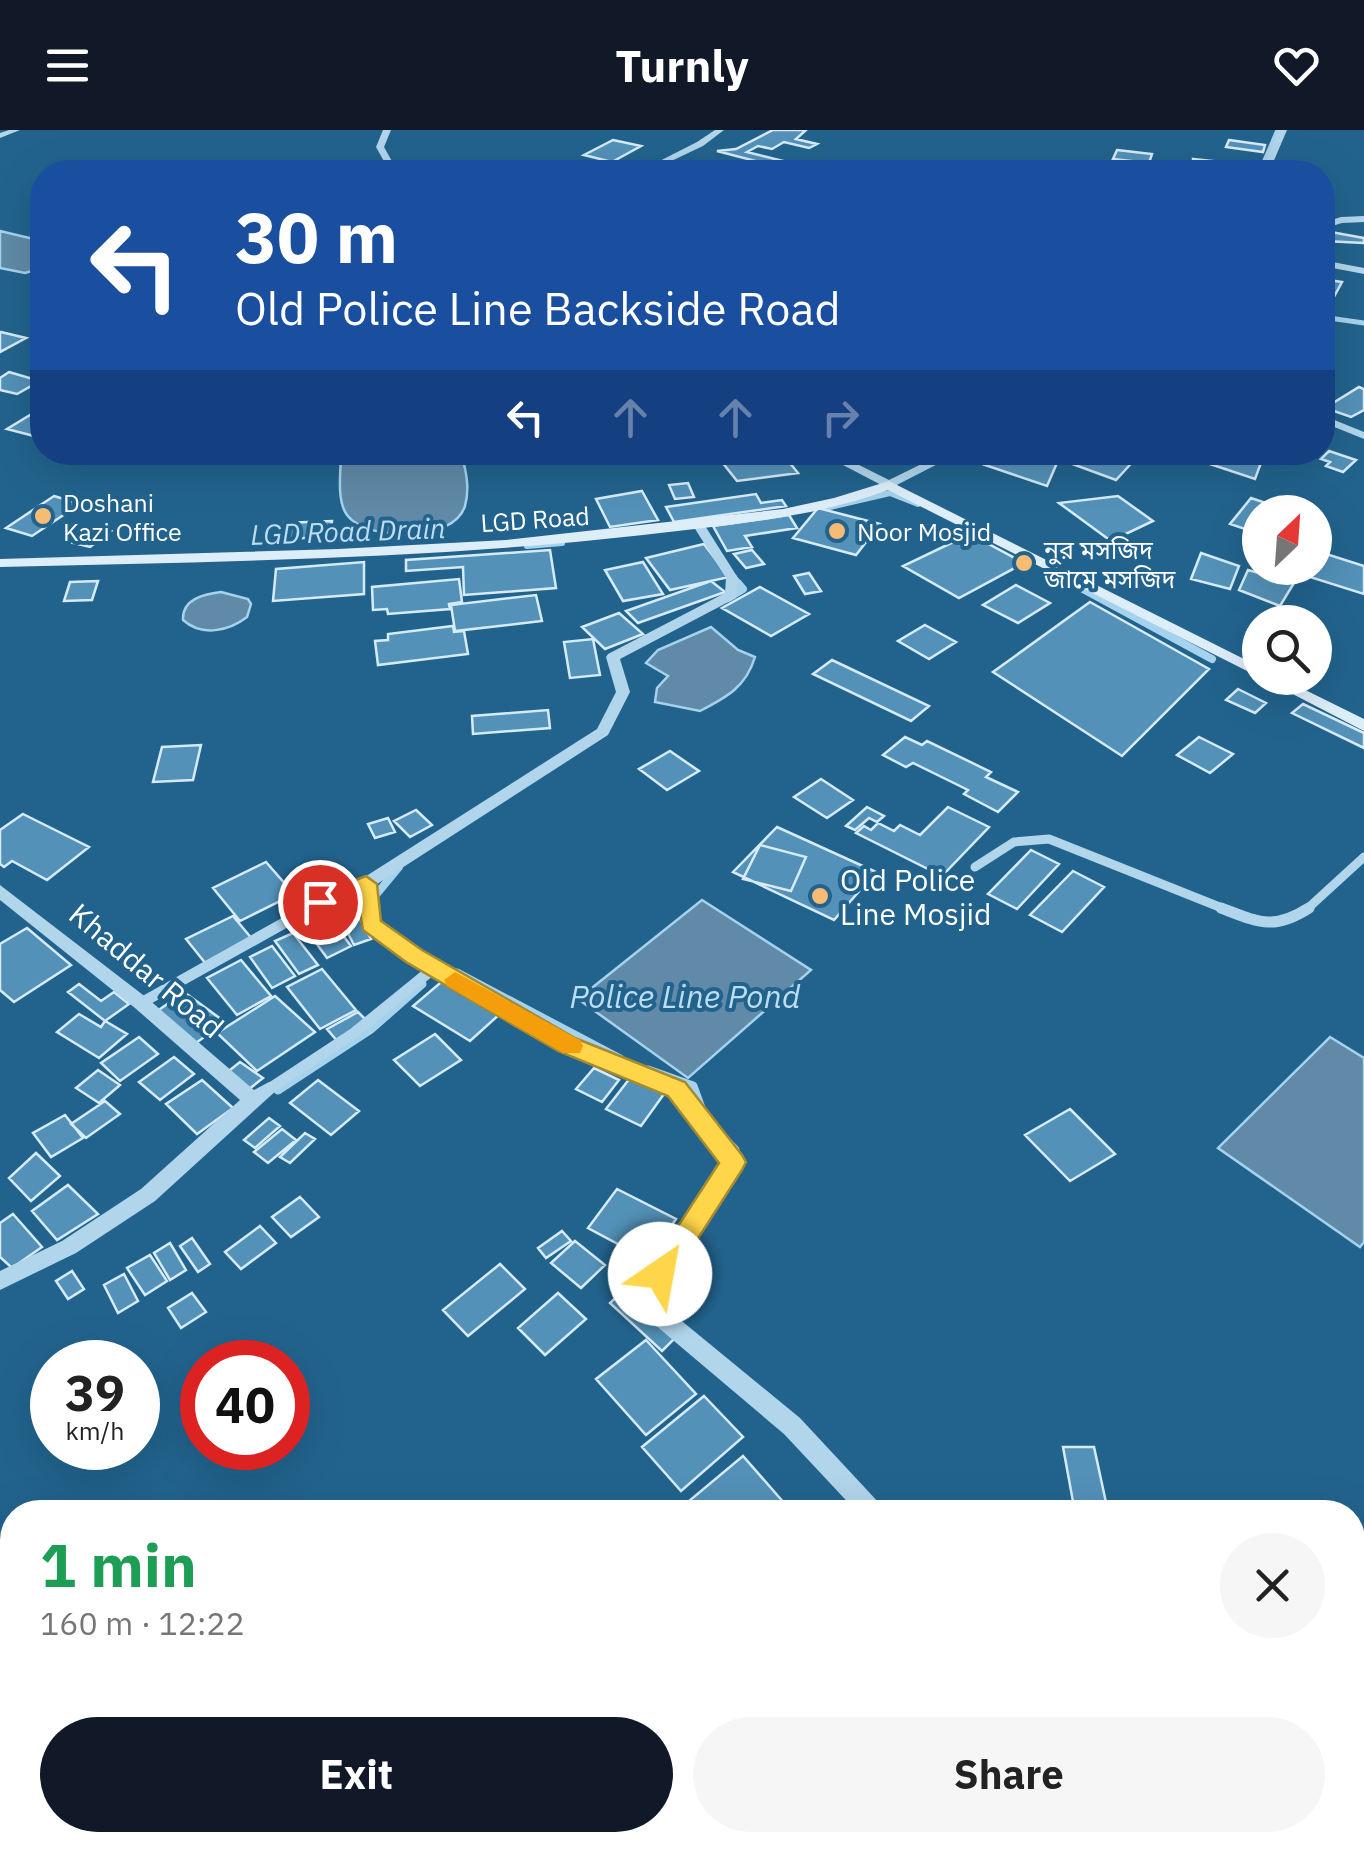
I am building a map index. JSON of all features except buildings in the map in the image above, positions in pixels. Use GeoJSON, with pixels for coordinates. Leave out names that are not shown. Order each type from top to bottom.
{"type":"FeatureCollection","features":[{"type":"Feature","properties":{"kind":"main road","name":"LGD Road"},"geometry":{"type":"LineString","coordinates":[[0,562],[551,543],[837,503],[889,484]]}},
{"type":"Feature","properties":{"kind":"main road"},"geometry":{"type":"LineString","coordinates":[[889,484],[1242,663]]}},
{"type":"Feature","properties":{"kind":"main road"},"geometry":{"type":"LineString","coordinates":[[1303,695],[1364,726]]}},
{"type":"Feature","properties":{"kind":"street"},"geometry":{"type":"LineString","coordinates":[[0,136],[16,130]]}},
{"type":"Feature","properties":{"kind":"street"},"geometry":{"type":"LineString","coordinates":[[386,130],[380,147],[387,160]]}},
{"type":"Feature","properties":{"kind":"street"},"geometry":{"type":"LineString","coordinates":[[667,160],[720,130]]}},
{"type":"Feature","properties":{"kind":"street"},"geometry":{"type":"LineString","coordinates":[[1270,160],[1284,130]]}},
{"type":"Feature","properties":{"kind":"street"},"geometry":{"type":"LineString","coordinates":[[1335,222],[1364,219]]}},
{"type":"Feature","properties":{"kind":"street"},"geometry":{"type":"LineString","coordinates":[[1335,265],[1364,271]]}},
{"type":"Feature","properties":{"kind":"street"},"geometry":{"type":"LineString","coordinates":[[1335,424],[1364,436]]}},
{"type":"Feature","properties":{"kind":"street"},"geometry":{"type":"LineString","coordinates":[[850,465],[889,484],[929,465]]}},
{"type":"Feature","properties":{"kind":"street"},"geometry":{"type":"LineString","coordinates":[[141,1003],[320,902],[366,884],[603,732],[622,692],[613,657],[730,595],[732,578],[698,524]]}},
{"type":"Feature","properties":{"kind":"street"},"geometry":{"type":"LineString","coordinates":[[975,867],[1014,842],[1049,840],[1262,924],[1284,924],[1304,913],[1364,857]]}},
{"type":"Feature","properties":{"kind":"street"},"geometry":{"type":"LineString","coordinates":[[366,884],[370,924],[434,968],[567,1044],[676,1089],[733,1162],[642,1301],[792,1426],[861,1500]]}},
{"type":"Feature","properties":{"kind":"street","name":"Khaddar Road"},"geometry":{"type":"LineString","coordinates":[[0,890],[261,1095]]}},
{"type":"Feature","properties":{"kind":"street"},"geometry":{"type":"LineString","coordinates":[[0,1281],[69,1246],[148,1195],[261,1095],[361,1032],[434,968]]}},
{"type":"Feature","properties":{"kind":"water"},"geometry":{"type":"Polygon","coordinates":[[[0,231],[30,238],[30,272],[0,268],[0,231]]]}},
{"type":"Feature","properties":{"kind":"water"},"geometry":{"type":"Polygon","coordinates":[[[341,465],[464,465],[467,493],[457,518],[444,527],[390,534],[357,524],[347,515],[340,485],[341,465]]]}},
{"type":"Feature","properties":{"kind":"water"},"geometry":{"type":"Polygon","coordinates":[[[221,592],[248,599],[251,604],[247,617],[215,630],[198,629],[183,620],[190,602],[221,592]]]}},
{"type":"Feature","properties":{"kind":"water"},"geometry":{"type":"Polygon","coordinates":[[[711,627],[738,650],[755,657],[741,684],[700,711],[655,702],[657,688],[668,676],[646,663],[658,650],[711,627]]]}},
{"type":"Feature","properties":{"kind":"water","name":"Police Line Pond"},"geometry":{"type":"Polygon","coordinates":[[[702,900],[811,970],[688,1078],[578,999],[702,900]]]}},
{"type":"Feature","properties":{"kind":"water"},"geometry":{"type":"Polygon","coordinates":[[[1330,1037],[1364,1058],[1364,1242],[1360,1247],[1218,1148],[1330,1037]]]}},
{"type":"Feature","properties":{"kind":"waterway"},"geometry":{"type":"LineString","coordinates":[[1265,160],[1278,130]]}},
{"type":"Feature","properties":{"kind":"waterway"},"geometry":{"type":"LineString","coordinates":[[1335,319],[1364,323]]}},
{"type":"Feature","properties":{"kind":"waterway"},"geometry":{"type":"LineString","coordinates":[[817,510],[890,493],[918,504]]}},
{"type":"Feature","properties":{"kind":"waterway","name":"LGD Road Drain"},"geometry":{"type":"LineString","coordinates":[[527,546],[562,543]]}},
{"type":"Feature","properties":{"kind":"waterway"},"geometry":{"type":"LineString","coordinates":[[733,576],[740,585]]}},
{"type":"Feature","properties":{"kind":"waterway"},"geometry":{"type":"LineString","coordinates":[[1065,579],[1077,585]]}},
{"type":"Feature","properties":{"kind":"waterway"},"geometry":{"type":"LineString","coordinates":[[728,598],[743,589],[738,583]]}},
{"type":"Feature","properties":{"kind":"waterway"},"geometry":{"type":"LineString","coordinates":[[1072,583],[1212,659]]}},
{"type":"Feature","properties":{"kind":"waterway"},"geometry":{"type":"LineString","coordinates":[[375,908],[375,896],[399,867]]}},
{"type":"Feature","properties":{"kind":"waterway"},"geometry":{"type":"LineString","coordinates":[[457,973],[620,1059]]}},
{"type":"Feature","properties":{"kind":"waterway"},"geometry":{"type":"LineString","coordinates":[[278,1090],[371,1029],[422,984]]}},
{"type":"Feature","properties":{"kind":"waterway"},"geometry":{"type":"LineString","coordinates":[[648,1070],[693,1086],[705,1119],[735,1150],[738,1166]]}},
{"type":"Feature","properties":{"kind":"slow traffic"},"geometry":{"type":"LineString","coordinates":[[455,980],[571,1046]]}},
{"type":"Feature","properties":{"kind":"place","name":"Doshani Kazi Office"},"geometry":{"type":"Point","coordinates":[43,516]}},
{"type":"Feature","properties":{"kind":"place","name":"Noor Mosjid"},"geometry":{"type":"Point","coordinates":[837,531]}},
{"type":"Feature","properties":{"kind":"place","name":"নুর মসজিদ জামে মসজিদ"},"geometry":{"type":"Point","coordinates":[1024,563]}},
{"type":"Feature","properties":{"kind":"place","name":"Old Police Line Mosjid"},"geometry":{"type":"Point","coordinates":[820,896]}},
{"type":"Feature","properties":{"kind":"route"},"geometry":{"type":"LineString","coordinates":[[320,902],[366,884],[370,924],[414,956],[567,1044],[676,1089],[733,1162],[660,1274]]}}]}
